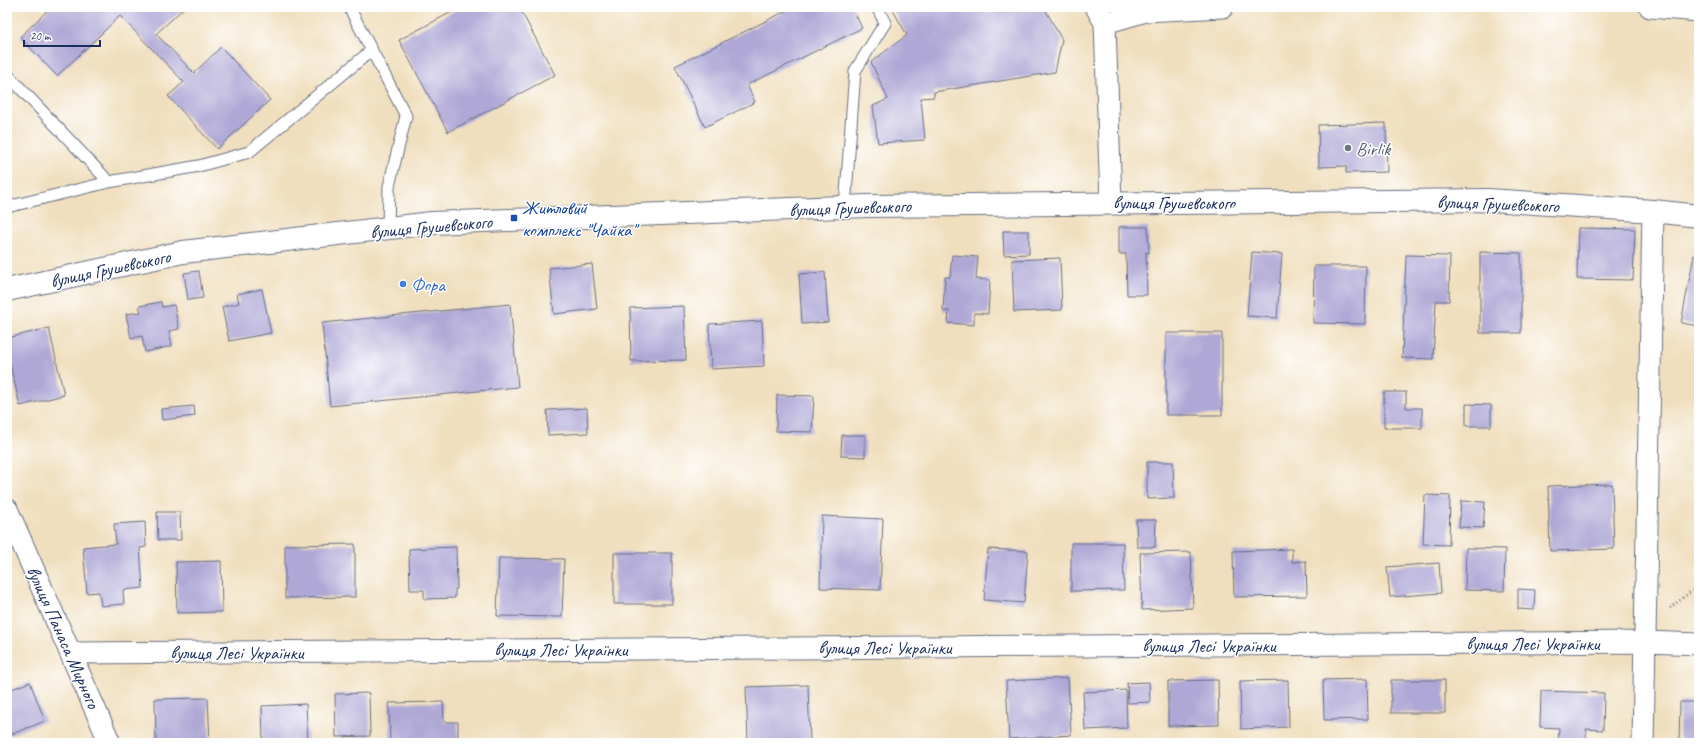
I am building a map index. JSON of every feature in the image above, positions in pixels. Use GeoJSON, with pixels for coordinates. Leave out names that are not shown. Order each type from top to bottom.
{"type":"FeatureCollection","features":[{"type":"Feature","properties":{"kind":"street"},"geometry":{"type":"LineString","coordinates":[[1111,203],[1100,15],[1223,7]]}},
{"type":"Feature","properties":{"kind":"street"},"geometry":{"type":"LineString","coordinates":[[1650,7],[1699,11]]}},
{"type":"Feature","properties":{"kind":"street","name":"вулиця Грушевського"},"geometry":{"type":"LineString","coordinates":[[7,290],[183,252],[432,223],[845,207],[1489,200],[1653,211],[1699,216]]}},
{"type":"Feature","properties":{"kind":"street"},"geometry":{"type":"LineString","coordinates":[[1643,743],[1653,211]]}},
{"type":"Feature","properties":{"kind":"street","name":"вулиця Панаса Мирного"},"geometry":{"type":"LineString","coordinates":[[7,509],[110,743]]}},
{"type":"Feature","properties":{"kind":"street","name":"вулиця Лесі Українки"},"geometry":{"type":"LineString","coordinates":[[71,653],[1645,642],[1699,644]]}},
{"type":"Feature","properties":{"kind":"lane"},"geometry":{"type":"LineString","coordinates":[[349,7],[406,116],[389,186],[388,228]]}},
{"type":"Feature","properties":{"kind":"lane"},"geometry":{"type":"LineString","coordinates":[[845,207],[855,71],[885,23],[877,7]]}},
{"type":"Feature","properties":{"kind":"lane"},"geometry":{"type":"LineString","coordinates":[[7,207],[109,182],[199,166],[249,152],[372,50]]}},
{"type":"Feature","properties":{"kind":"lane"},"geometry":{"type":"LineString","coordinates":[[7,74],[109,182]]}},
{"type":"Feature","properties":{"kind":"building"},"geometry":{"type":"Polygon","coordinates":[[[51,7],[185,7],[156,34],[194,73],[221,47],[270,100],[217,149],[168,96],[184,82],[120,16],[57,76],[20,37],[51,7]]]}},
{"type":"Feature","properties":{"kind":"building"},"geometry":{"type":"Polygon","coordinates":[[[461,7],[519,7],[555,75],[448,132],[399,40],[461,7]]]}},
{"type":"Feature","properties":{"kind":"building"},"geometry":{"type":"Polygon","coordinates":[[[794,7],[852,7],[862,28],[747,85],[755,102],[705,127],[675,66],[794,7]]]}},
{"type":"Feature","properties":{"kind":"building"},"geometry":{"type":"Polygon","coordinates":[[[891,7],[1044,7],[1062,40],[1055,72],[934,92],[934,97],[921,98],[925,140],[878,143],[873,106],[888,99],[871,62],[907,35],[891,7]]]}},
{"type":"Feature","properties":{"kind":"building"},"geometry":{"type":"Polygon","coordinates":[[[1386,123],[1387,172],[1346,173],[1346,166],[1319,167],[1318,125],[1386,123]]]}},
{"type":"Feature","properties":{"kind":"building"},"geometry":{"type":"Polygon","coordinates":[[[1119,227],[1148,227],[1149,253],[1146,252],[1147,295],[1127,295],[1126,254],[1119,254],[1119,227]]]}},
{"type":"Feature","properties":{"kind":"building"},"geometry":{"type":"Polygon","coordinates":[[[1578,228],[1635,229],[1633,280],[1577,279],[1578,228]]]}},
{"type":"Feature","properties":{"kind":"building"},"geometry":{"type":"Polygon","coordinates":[[[1003,231],[1029,231],[1029,254],[1004,255],[1003,231]]]}},
{"type":"Feature","properties":{"kind":"building"},"geometry":{"type":"Polygon","coordinates":[[[1252,252],[1282,254],[1277,318],[1247,316],[1252,252]]]}},
{"type":"Feature","properties":{"kind":"building"},"geometry":{"type":"Polygon","coordinates":[[[1480,252],[1521,253],[1521,333],[1480,333],[1480,252]]]}},
{"type":"Feature","properties":{"kind":"building"},"geometry":{"type":"Polygon","coordinates":[[[952,255],[978,257],[976,279],[990,280],[988,314],[974,313],[974,325],[948,323],[949,311],[943,311],[945,277],[950,277],[952,255]]]}},
{"type":"Feature","properties":{"kind":"building"},"geometry":{"type":"Polygon","coordinates":[[[1406,255],[1450,256],[1449,301],[1436,301],[1433,359],[1402,358],[1406,255]]]}},
{"type":"Feature","properties":{"kind":"building"},"geometry":{"type":"Polygon","coordinates":[[[1694,255],[1699,256],[1699,326],[1681,323],[1694,255]]]}},
{"type":"Feature","properties":{"kind":"building"},"geometry":{"type":"Polygon","coordinates":[[[1060,258],[1062,310],[1014,312],[1012,260],[1060,258]]]}},
{"type":"Feature","properties":{"kind":"building"},"geometry":{"type":"Polygon","coordinates":[[[592,264],[597,309],[554,314],[549,268],[592,264]]]}},
{"type":"Feature","properties":{"kind":"building"},"geometry":{"type":"Polygon","coordinates":[[[1314,266],[1366,266],[1365,324],[1313,323],[1314,266]]]}},
{"type":"Feature","properties":{"kind":"building"},"geometry":{"type":"Polygon","coordinates":[[[199,271],[203,298],[188,300],[184,273],[199,271]]]}},
{"type":"Feature","properties":{"kind":"building"},"geometry":{"type":"Polygon","coordinates":[[[825,272],[828,322],[802,324],[799,274],[825,272]]]}},
{"type":"Feature","properties":{"kind":"building"},"geometry":{"type":"Polygon","coordinates":[[[262,289],[271,333],[229,341],[222,307],[239,303],[237,294],[262,289]]]}},
{"type":"Feature","properties":{"kind":"building"},"geometry":{"type":"Polygon","coordinates":[[[161,302],[162,307],[174,305],[179,329],[169,331],[172,346],[145,352],[142,336],[131,338],[126,314],[141,312],[139,306],[161,302]]]}},
{"type":"Feature","properties":{"kind":"building"},"geometry":{"type":"Polygon","coordinates":[[[510,304],[518,387],[330,406],[322,323],[510,304]]]}},
{"type":"Feature","properties":{"kind":"building"},"geometry":{"type":"Polygon","coordinates":[[[684,306],[686,360],[631,361],[630,308],[684,306]]]}},
{"type":"Feature","properties":{"kind":"building"},"geometry":{"type":"Polygon","coordinates":[[[762,321],[764,366],[711,369],[709,324],[762,321]]]}},
{"type":"Feature","properties":{"kind":"building"},"geometry":{"type":"Polygon","coordinates":[[[49,328],[64,395],[20,406],[7,351],[7,338],[49,328]]]}},
{"type":"Feature","properties":{"kind":"building"},"geometry":{"type":"Polygon","coordinates":[[[1166,333],[1222,333],[1222,415],[1166,415],[1166,333]]]}},
{"type":"Feature","properties":{"kind":"building"},"geometry":{"type":"Polygon","coordinates":[[[1384,392],[1406,392],[1406,408],[1422,408],[1422,428],[1384,428],[1384,392]]]}},
{"type":"Feature","properties":{"kind":"building"},"geometry":{"type":"Polygon","coordinates":[[[777,395],[814,396],[812,432],[776,431],[777,395]]]}},
{"type":"Feature","properties":{"kind":"building"},"geometry":{"type":"Polygon","coordinates":[[[1466,404],[1491,405],[1491,426],[1466,426],[1466,404]]]}},
{"type":"Feature","properties":{"kind":"building"},"geometry":{"type":"Polygon","coordinates":[[[194,406],[195,416],[162,420],[161,409],[194,406]]]}},
{"type":"Feature","properties":{"kind":"building"},"geometry":{"type":"Polygon","coordinates":[[[587,408],[588,433],[548,435],[547,410],[587,408]]]}},
{"type":"Feature","properties":{"kind":"building"},"geometry":{"type":"Polygon","coordinates":[[[842,435],[865,435],[865,457],[841,456],[842,435]]]}},
{"type":"Feature","properties":{"kind":"building"},"geometry":{"type":"Polygon","coordinates":[[[1147,462],[1173,462],[1174,498],[1147,499],[1147,462]]]}},
{"type":"Feature","properties":{"kind":"building"},"geometry":{"type":"Polygon","coordinates":[[[1612,484],[1614,549],[1550,551],[1548,486],[1612,484]]]}},
{"type":"Feature","properties":{"kind":"building"},"geometry":{"type":"Polygon","coordinates":[[[1425,495],[1450,496],[1449,545],[1423,544],[1425,495]]]}},
{"type":"Feature","properties":{"kind":"building"},"geometry":{"type":"Polygon","coordinates":[[[1461,501],[1485,502],[1483,528],[1459,527],[1461,501]]]}},
{"type":"Feature","properties":{"kind":"building"},"geometry":{"type":"Polygon","coordinates":[[[157,512],[180,512],[181,540],[158,540],[157,512]]]}},
{"type":"Feature","properties":{"kind":"building"},"geometry":{"type":"Polygon","coordinates":[[[822,516],[883,519],[880,590],[820,588],[822,516]]]}},
{"type":"Feature","properties":{"kind":"building"},"geometry":{"type":"Polygon","coordinates":[[[1136,520],[1156,520],[1155,547],[1137,547],[1136,520]]]}},
{"type":"Feature","properties":{"kind":"building"},"geometry":{"type":"Polygon","coordinates":[[[145,522],[146,547],[140,548],[143,588],[123,590],[124,604],[101,606],[99,592],[87,593],[83,547],[116,544],[114,524],[145,522]]]}},
{"type":"Feature","properties":{"kind":"building"},"geometry":{"type":"Polygon","coordinates":[[[1071,543],[1123,543],[1124,590],[1071,591],[1071,543]]]}},
{"type":"Feature","properties":{"kind":"building"},"geometry":{"type":"Polygon","coordinates":[[[355,544],[355,597],[285,598],[285,545],[355,544]]]}},
{"type":"Feature","properties":{"kind":"building"},"geometry":{"type":"Polygon","coordinates":[[[456,547],[457,589],[455,589],[455,598],[424,599],[424,590],[410,590],[409,549],[456,547]]]}},
{"type":"Feature","properties":{"kind":"building"},"geometry":{"type":"Polygon","coordinates":[[[1466,548],[1505,549],[1504,591],[1465,590],[1466,548]]]}},
{"type":"Feature","properties":{"kind":"building"},"geometry":{"type":"Polygon","coordinates":[[[988,549],[1028,551],[1024,603],[984,600],[988,549]]]}},
{"type":"Feature","properties":{"kind":"building"},"geometry":{"type":"Polygon","coordinates":[[[1292,549],[1292,562],[1306,561],[1307,596],[1234,597],[1233,551],[1292,549]]]}},
{"type":"Feature","properties":{"kind":"building"},"geometry":{"type":"Polygon","coordinates":[[[1191,552],[1193,608],[1142,610],[1140,553],[1191,552]]]}},
{"type":"Feature","properties":{"kind":"building"},"geometry":{"type":"Polygon","coordinates":[[[614,553],[672,553],[672,604],[614,604],[614,553]]]}},
{"type":"Feature","properties":{"kind":"building"},"geometry":{"type":"Polygon","coordinates":[[[499,558],[564,559],[562,617],[497,616],[499,558]]]}},
{"type":"Feature","properties":{"kind":"building"},"geometry":{"type":"Polygon","coordinates":[[[221,561],[222,612],[177,613],[176,562],[221,561]]]}},
{"type":"Feature","properties":{"kind":"building"},"geometry":{"type":"Polygon","coordinates":[[[1439,563],[1441,593],[1390,597],[1387,567],[1439,563]]]}},
{"type":"Feature","properties":{"kind":"building"},"geometry":{"type":"Polygon","coordinates":[[[1518,589],[1535,590],[1534,610],[1518,609],[1518,589]]]}},
{"type":"Feature","properties":{"kind":"building"},"geometry":{"type":"Polygon","coordinates":[[[1068,678],[1071,735],[1009,739],[1006,681],[1068,678]]]}},
{"type":"Feature","properties":{"kind":"building"},"geometry":{"type":"Polygon","coordinates":[[[1367,679],[1368,719],[1324,720],[1323,680],[1367,679]]]}},
{"type":"Feature","properties":{"kind":"building"},"geometry":{"type":"Polygon","coordinates":[[[1218,680],[1219,725],[1168,726],[1168,681],[1218,680]]]}},
{"type":"Feature","properties":{"kind":"building"},"geometry":{"type":"Polygon","coordinates":[[[1288,680],[1289,727],[1241,729],[1240,681],[1288,680]]]}},
{"type":"Feature","properties":{"kind":"building"},"geometry":{"type":"Polygon","coordinates":[[[1391,680],[1445,680],[1445,713],[1391,713],[1391,680]]]}},
{"type":"Feature","properties":{"kind":"building"},"geometry":{"type":"Polygon","coordinates":[[[30,682],[45,721],[7,736],[7,691],[30,682]]]}},
{"type":"Feature","properties":{"kind":"building"},"geometry":{"type":"Polygon","coordinates":[[[1149,682],[1150,702],[1128,703],[1127,683],[1149,682]]]}},
{"type":"Feature","properties":{"kind":"building"},"geometry":{"type":"Polygon","coordinates":[[[808,685],[810,743],[748,743],[746,687],[808,685]]]}},
{"type":"Feature","properties":{"kind":"building"},"geometry":{"type":"Polygon","coordinates":[[[1126,690],[1127,728],[1085,730],[1083,692],[1126,690]]]}},
{"type":"Feature","properties":{"kind":"building"},"geometry":{"type":"Polygon","coordinates":[[[1541,691],[1604,693],[1603,730],[1586,729],[1586,743],[1558,743],[1559,728],[1540,727],[1541,691]]]}},
{"type":"Feature","properties":{"kind":"building"},"geometry":{"type":"Polygon","coordinates":[[[369,693],[370,736],[336,737],[335,694],[369,693]]]}},
{"type":"Feature","properties":{"kind":"building"},"geometry":{"type":"Polygon","coordinates":[[[208,698],[210,743],[156,743],[155,699],[208,698]]]}},
{"type":"Feature","properties":{"kind":"building"},"geometry":{"type":"Polygon","coordinates":[[[443,702],[444,722],[458,722],[458,743],[390,743],[389,703],[443,702]]]}},
{"type":"Feature","properties":{"kind":"building"},"geometry":{"type":"Polygon","coordinates":[[[1680,702],[1699,702],[1699,743],[1679,743],[1680,702]]]}},
{"type":"Feature","properties":{"kind":"building"},"geometry":{"type":"Polygon","coordinates":[[[306,704],[308,743],[263,743],[262,706],[306,704]]]}},
{"type":"Feature","properties":{"kind":"place","name":"Birlik"},"geometry":{"type":"Point","coordinates":[1348,148]}},
{"type":"Feature","properties":{"kind":"place","name":"Житловий комплекс \"Чайка\""},"geometry":{"type":"Point","coordinates":[514,218]}},
{"type":"Feature","properties":{"kind":"place","name":"Фора"},"geometry":{"type":"Point","coordinates":[403,284]}}]}
